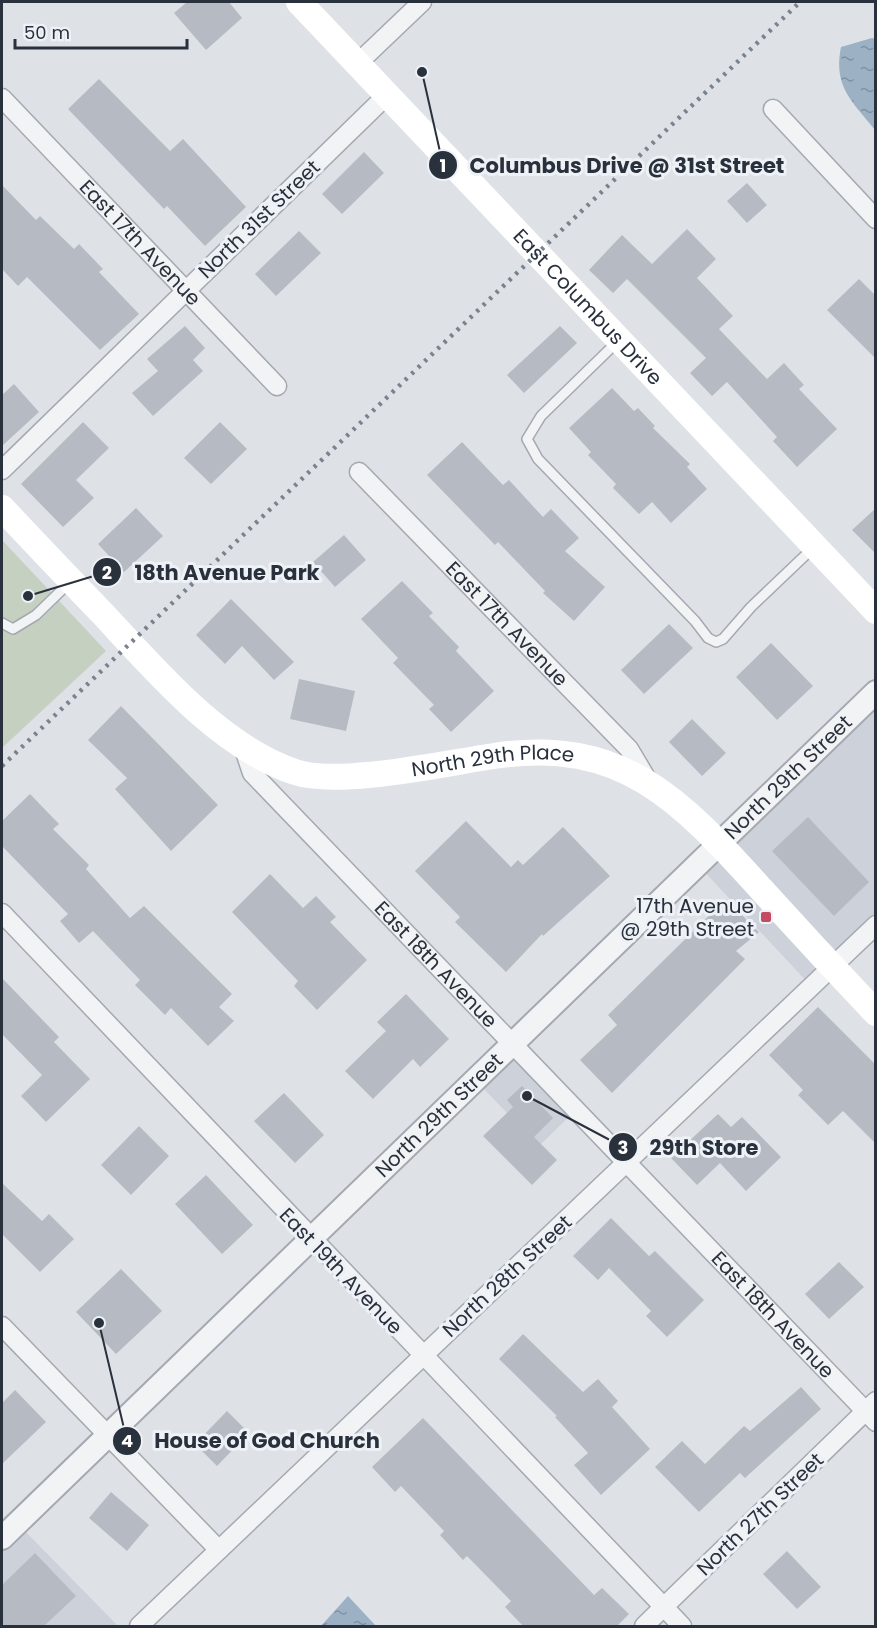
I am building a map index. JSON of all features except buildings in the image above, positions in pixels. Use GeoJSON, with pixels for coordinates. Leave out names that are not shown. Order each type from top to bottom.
{"type":"FeatureCollection","features":[{"type":"Feature","properties":{"kind":"main road","name":"East Columbus Drive"},"geometry":{"type":"LineString","coordinates":[[299,2],[876,611]]}},
{"type":"Feature","properties":{"kind":"main road"},"geometry":{"type":"LineString","coordinates":[[2,508],[195,708],[243,746]]}},
{"type":"Feature","properties":{"kind":"main road","name":"North 29th Place"},"geometry":{"type":"LineString","coordinates":[[243,746],[296,772],[345,777],[521,752],[564,753],[608,762],[648,781],[677,802],[719,843]]}},
{"type":"Feature","properties":{"kind":"main road"},"geometry":{"type":"LineString","coordinates":[[719,843],[876,1013]]}},
{"type":"Feature","properties":{"kind":"street"},"geometry":{"type":"LineString","coordinates":[[358,63],[422,2]]}},
{"type":"Feature","properties":{"kind":"street","name":"North 31st Street"},"geometry":{"type":"LineString","coordinates":[[2,470],[388,94]]}},
{"type":"Feature","properties":{"kind":"street","name":"East 17th Avenue"},"geometry":{"type":"LineString","coordinates":[[2,98],[277,386]]}},
{"type":"Feature","properties":{"kind":"street"},"geometry":{"type":"LineString","coordinates":[[774,109],[876,219]]}},
{"type":"Feature","properties":{"kind":"street","name":"East 17th Avenue"},"geometry":{"type":"LineString","coordinates":[[359,472],[629,749],[648,781]]}},
{"type":"Feature","properties":{"kind":"street","name":"North 29th Street"},"geometry":{"type":"LineString","coordinates":[[2,1538],[876,692]]}},
{"type":"Feature","properties":{"kind":"street","name":"East 18th Avenue"},"geometry":{"type":"LineString","coordinates":[[243,746],[252,773],[872,1412]]}},
{"type":"Feature","properties":{"kind":"street","name":"East 19th Avenue"},"geometry":{"type":"LineString","coordinates":[[2,913],[311,1240],[682,1626]]}},
{"type":"Feature","properties":{"kind":"street","name":"North 28th Street"},"geometry":{"type":"LineString","coordinates":[[139,1626],[876,925]]}},
{"type":"Feature","properties":{"kind":"street"},"geometry":{"type":"LineString","coordinates":[[2,1326],[219,1550]]}},
{"type":"Feature","properties":{"kind":"street","name":"North 27th Street"},"geometry":{"type":"LineString","coordinates":[[644,1626],[872,1412]]}},
{"type":"Feature","properties":{"kind":"lane"},"geometry":{"type":"LineString","coordinates":[[619,340],[541,416],[526,439],[538,459],[695,621],[708,638],[716,642],[723,639],[751,608],[814,547]]}},
{"type":"Feature","properties":{"kind":"lane"},"geometry":{"type":"LineString","coordinates":[[2,623],[13,629],[36,615],[71,581]]}},
{"type":"Feature","properties":{"kind":"shaded area"},"geometry":{"type":"Polygon","coordinates":[[[875,694],[875,919],[810,985],[700,867],[875,694]]]}},
{"type":"Feature","properties":{"kind":"shaded area"},"geometry":{"type":"Polygon","coordinates":[[[514,1049],[574,1112],[539,1146],[478,1083],[514,1049]]]}},
{"type":"Feature","properties":{"kind":"shaded area"},"geometry":{"type":"Polygon","coordinates":[[[21,1527],[118,1626],[2,1626],[2,1546],[21,1527]]]}},
{"type":"Feature","properties":{"kind":"green space"},"geometry":{"type":"Polygon","coordinates":[[[2,540],[106,651],[2,748],[2,540]]]}},
{"type":"Feature","properties":{"kind":"water"},"geometry":{"type":"Polygon","coordinates":[[[872,38],[876,39],[875,130],[846,93],[839,61],[841,47],[872,38]]]}},
{"type":"Feature","properties":{"kind":"water"},"geometry":{"type":"Polygon","coordinates":[[[348,1596],[376,1626],[321,1626],[348,1596]]]}},
{"type":"Feature","properties":{"kind":"railway"},"geometry":{"type":"LineString","coordinates":[[2,766],[800,2]]}},
{"type":"Feature","properties":{"kind":"place","name":"Columbus Drive @ 31st Street"},"geometry":{"type":"Point","coordinates":[422,72]}},
{"type":"Feature","properties":{"kind":"place","name":"18th Avenue Park"},"geometry":{"type":"Point","coordinates":[28,596]}},
{"type":"Feature","properties":{"kind":"place","name":"17th Avenue @ 29th Street"},"geometry":{"type":"Point","coordinates":[766,917]}},
{"type":"Feature","properties":{"kind":"place","name":"29th Store"},"geometry":{"type":"Point","coordinates":[527,1096]}},
{"type":"Feature","properties":{"kind":"place","name":"House of God Church"},"geometry":{"type":"Point","coordinates":[99,1323]}}]}
